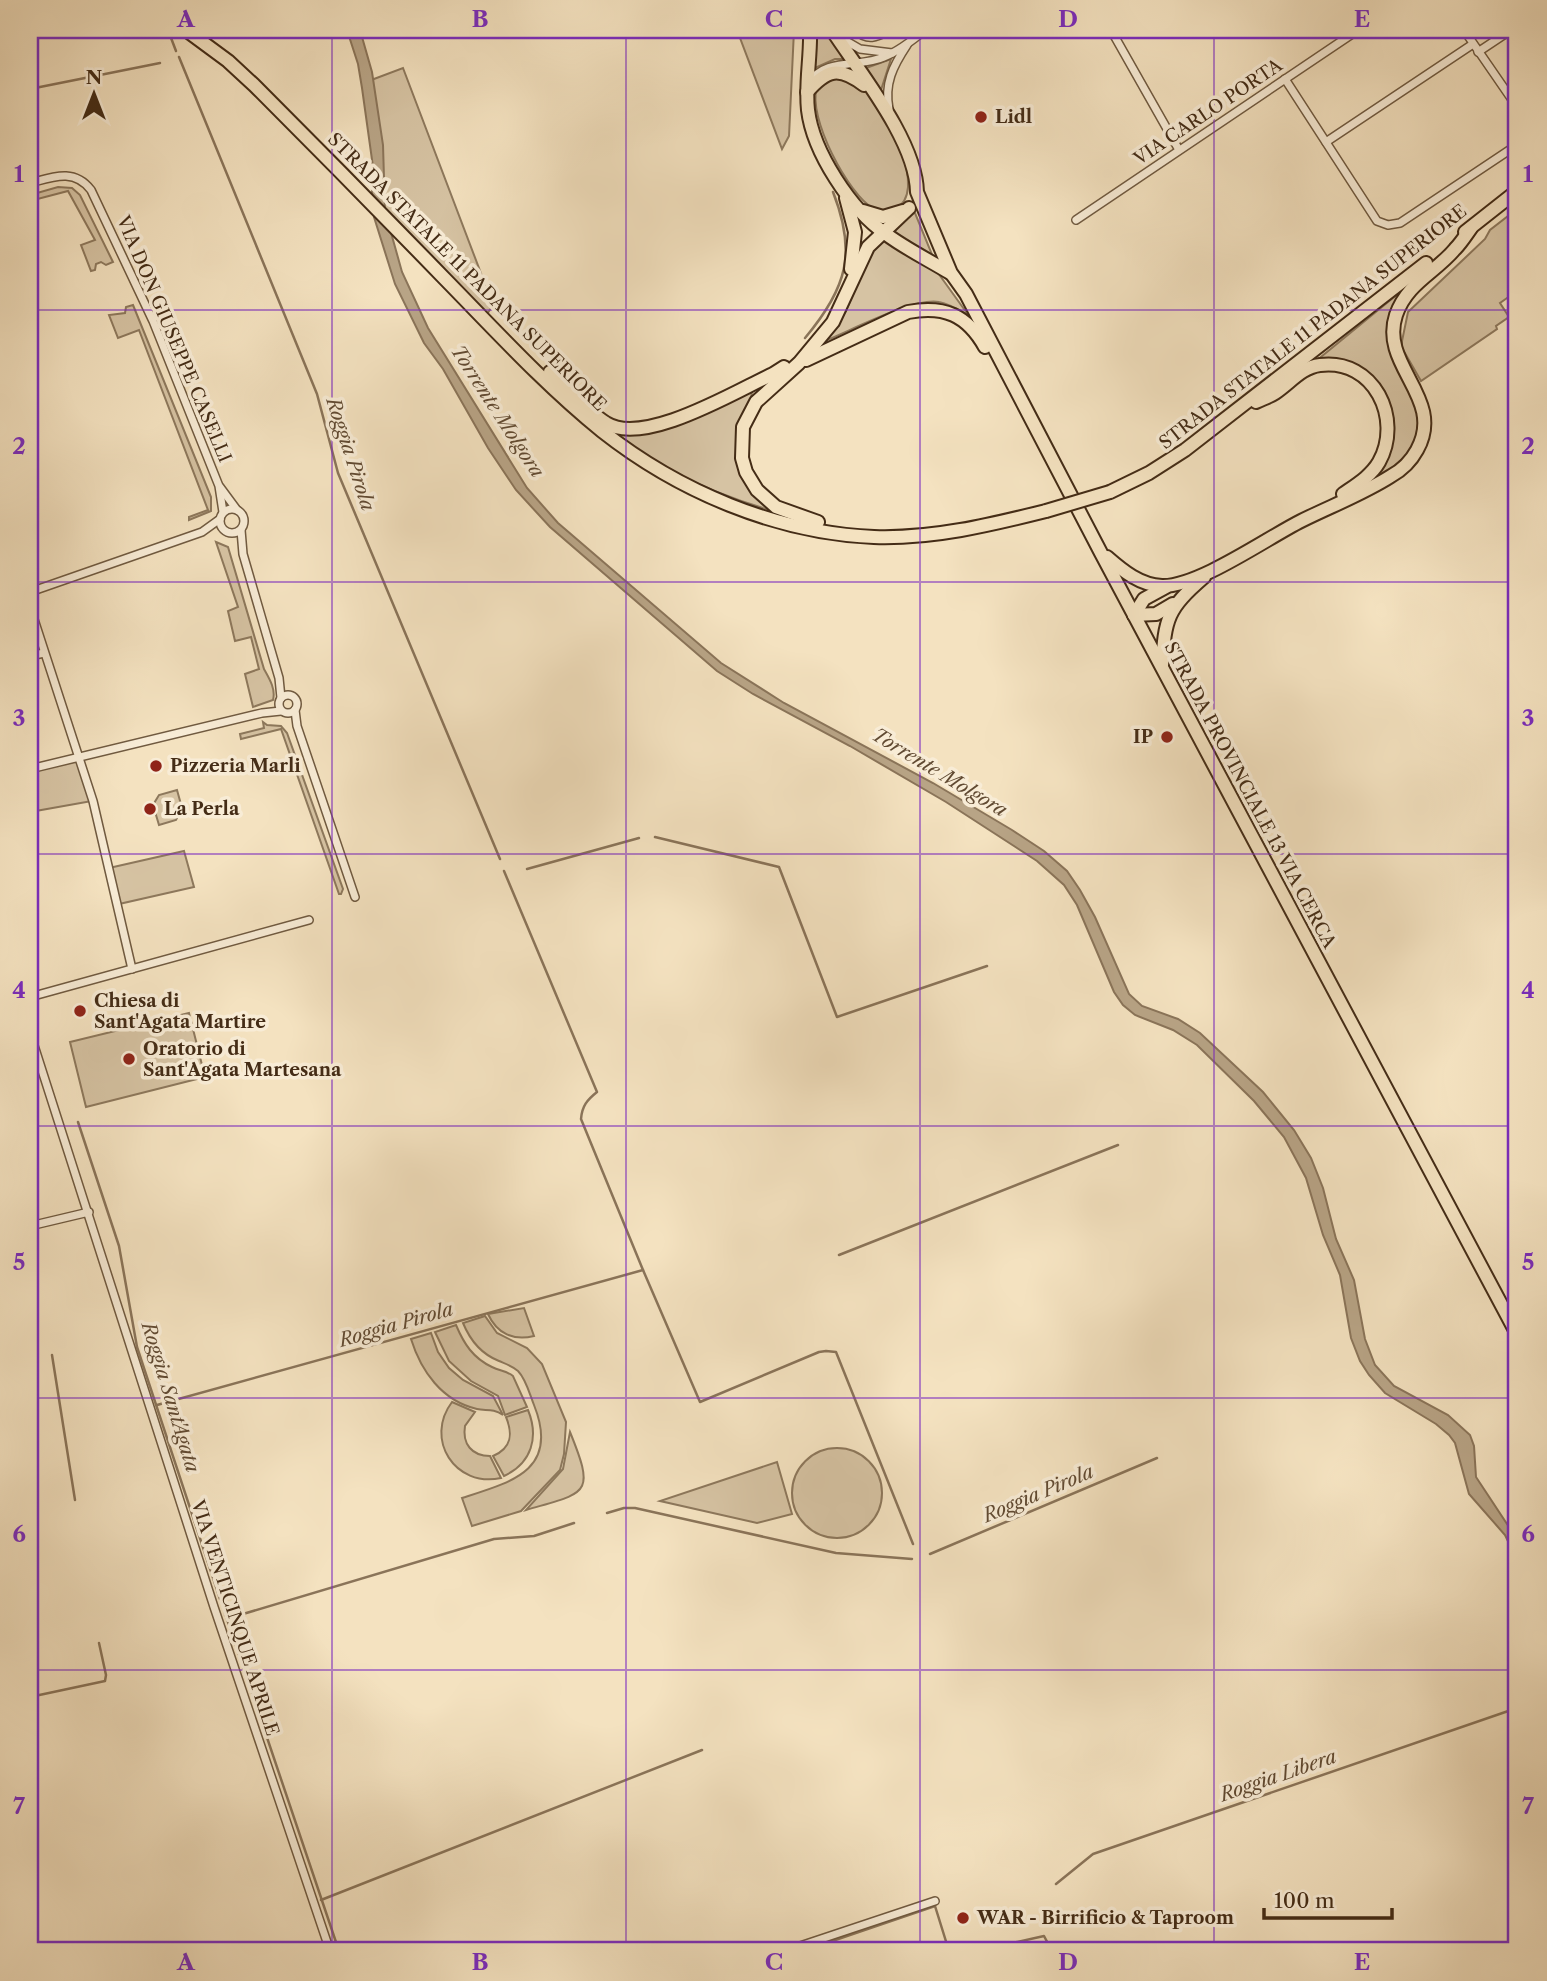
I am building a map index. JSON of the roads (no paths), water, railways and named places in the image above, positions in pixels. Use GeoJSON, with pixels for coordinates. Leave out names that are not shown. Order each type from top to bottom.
{"type":"FeatureCollection","features":[{"type":"Feature","properties":{"kind":"main road","name":"STRADA STATALE 11 PADANA SUPERIORE"},"geometry":{"type":"LineString","coordinates":[[186,30],[242,73],[517,352],[601,429],[639,457],[679,481],[715,498],[766,517],[819,530],[869,537],[945,533],[995,524],[1110,492],[1171,460],[1517,191]]}},
{"type":"Feature","properties":{"kind":"main road","name":"STRADA PROVINCIALE 13 VIA CERCA"},"geometry":{"type":"LineString","coordinates":[[810,30],[808,113],[822,154],[858,209],[884,233],[951,273]]}},
{"type":"Feature","properties":{"kind":"main road","name":"STRADA PROVINCIALE 13 VIA CERCA"},"geometry":{"type":"LineString","coordinates":[[832,31],[891,120],[910,159],[917,192],[951,273],[966,294],[1517,1334]]}},
{"type":"Feature","properties":{"kind":"main road"},"geometry":{"type":"LineString","coordinates":[[807,92],[822,77],[838,71],[856,78],[870,89]]}},
{"type":"Feature","properties":{"kind":"main road"},"geometry":{"type":"LineString","coordinates":[[842,188],[855,232],[848,289]]}},
{"type":"Feature","properties":{"kind":"main road"},"geometry":{"type":"LineString","coordinates":[[869,537],[776,507],[757,490],[746,472],[741,442],[747,417],[762,396],[799,363],[833,322],[868,247],[909,208],[917,192]]}},
{"type":"Feature","properties":{"kind":"main road"},"geometry":{"type":"LineString","coordinates":[[858,209],[883,217],[909,208]]}},
{"type":"Feature","properties":{"kind":"main road"},"geometry":{"type":"LineString","coordinates":[[1134,615],[1144,599],[1173,584],[1209,572],[1299,522],[1393,475],[1408,463],[1417,450],[1424,428],[1423,408],[1398,358],[1394,338],[1395,320],[1401,304],[1414,284],[1455,250],[1471,228]]}},
{"type":"Feature","properties":{"kind":"main road"},"geometry":{"type":"LineString","coordinates":[[799,363],[908,312],[934,309],[949,313],[967,323],[978,334],[1008,391],[1048,452]]}},
{"type":"Feature","properties":{"kind":"main road"},"geometry":{"type":"LineString","coordinates":[[517,352],[548,370],[604,422],[618,428],[635,429],[670,422],[774,374],[814,346]]}},
{"type":"Feature","properties":{"kind":"main road"},"geometry":{"type":"LineString","coordinates":[[1239,409],[1273,394],[1303,370],[1321,365],[1352,370],[1379,392],[1389,424],[1379,464],[1366,478],[1299,522]]}},
{"type":"Feature","properties":{"kind":"main road"},"geometry":{"type":"LineString","coordinates":[[1101,553],[1126,573],[1140,580],[1161,586],[1173,584]]}},
{"type":"Feature","properties":{"kind":"main road"},"geometry":{"type":"LineString","coordinates":[[1134,615],[1160,613],[1209,572]]}},
{"type":"Feature","properties":{"kind":"main road"},"geometry":{"type":"LineString","coordinates":[[1162,666],[1165,624],[1181,597]]}},
{"type":"Feature","properties":{"kind":"street"},"geometry":{"type":"LineString","coordinates":[[855,30],[865,37],[875,38],[891,30]]}},
{"type":"Feature","properties":{"kind":"street"},"geometry":{"type":"LineString","coordinates":[[1111,30],[1179,150]]}},
{"type":"Feature","properties":{"kind":"street","name":"VIA CARLO PORTA"},"geometry":{"type":"LineString","coordinates":[[1076,220],[1358,30]]}},
{"type":"Feature","properties":{"kind":"street"},"geometry":{"type":"LineString","coordinates":[[1464,30],[1516,102],[1514,111],[1517,117]]}},
{"type":"Feature","properties":{"kind":"street"},"geometry":{"type":"LineString","coordinates":[[1478,52],[1511,30]]}},
{"type":"Feature","properties":{"kind":"street"},"geometry":{"type":"LineString","coordinates":[[832,31],[860,49],[893,53]]}},
{"type":"Feature","properties":{"kind":"street"},"geometry":{"type":"LineString","coordinates":[[807,92],[814,76],[820,71],[883,58],[922,31]]}},
{"type":"Feature","properties":{"kind":"street"},"geometry":{"type":"LineString","coordinates":[[891,120],[887,100],[888,83],[895,64],[909,42]]}},
{"type":"Feature","properties":{"kind":"street"},"geometry":{"type":"LineString","coordinates":[[1326,142],[1473,44]]}},
{"type":"Feature","properties":{"kind":"street"},"geometry":{"type":"LineString","coordinates":[[1285,79],[1377,221],[1388,225],[1400,223],[1517,145]]}},
{"type":"Feature","properties":{"kind":"street","name":"VIA DON GIUSEPPE CASELLI"},"geometry":{"type":"LineString","coordinates":[[30,183],[67,175],[81,180],[91,190],[153,321],[219,486],[237,510]]}},
{"type":"Feature","properties":{"kind":"street","name":"VIA DON GIUSEPPE CASELLI"},"geometry":{"type":"LineString","coordinates":[[219,486],[221,516]]}},
{"type":"Feature","properties":{"kind":"street"},"geometry":{"type":"LineString","coordinates":[[202,532],[231,509],[237,510],[244,519],[241,530],[243,554],[279,678],[280,699],[297,726],[355,897]]}},
{"type":"Feature","properties":{"kind":"street"},"geometry":{"type":"LineString","coordinates":[[221,516],[220,525],[243,554]]}},
{"type":"Feature","properties":{"kind":"street"},"geometry":{"type":"LineString","coordinates":[[30,592],[202,532],[241,530]]}},
{"type":"Feature","properties":{"kind":"street"},"geometry":{"type":"LineString","coordinates":[[30,607],[93,801],[132,969]]}},
{"type":"Feature","properties":{"kind":"street"},"geometry":{"type":"LineString","coordinates":[[30,656],[44,653]]}},
{"type":"Feature","properties":{"kind":"street"},"geometry":{"type":"LineString","coordinates":[[30,769],[262,713],[288,711],[297,701],[279,678]]}},
{"type":"Feature","properties":{"kind":"street"},"geometry":{"type":"LineString","coordinates":[[262,713],[289,694]]}},
{"type":"Feature","properties":{"kind":"street"},"geometry":{"type":"LineString","coordinates":[[30,997],[309,920]]}},
{"type":"Feature","properties":{"kind":"street","name":"VIA VENTICINQUE APRILE"},"geometry":{"type":"LineString","coordinates":[[30,1033],[222,1632],[330,1951]]}},
{"type":"Feature","properties":{"kind":"street"},"geometry":{"type":"LineString","coordinates":[[30,1226],[89,1212]]}},
{"type":"Feature","properties":{"kind":"street"},"geometry":{"type":"LineString","coordinates":[[785,1951],[935,1900]]}},
{"type":"Feature","properties":{"kind":"waterway","name":"Roggia Pirola"},"geometry":{"type":"LineString","coordinates":[[168,30],[176,51]]}},
{"type":"Feature","properties":{"kind":"waterway","name":"Roggia Pirola"},"geometry":{"type":"LineString","coordinates":[[179,57],[317,394],[338,473],[500,859]]}},
{"type":"Feature","properties":{"kind":"waterway"},"geometry":{"type":"LineString","coordinates":[[30,89],[160,63]]}},
{"type":"Feature","properties":{"kind":"waterway"},"geometry":{"type":"LineString","coordinates":[[805,338],[830,303],[844,269],[845,234],[833,192]]}},
{"type":"Feature","properties":{"kind":"waterway"},"geometry":{"type":"LineString","coordinates":[[655,837],[779,867],[837,1017],[987,966]]}},
{"type":"Feature","properties":{"kind":"waterway"},"geometry":{"type":"LineString","coordinates":[[527,869],[639,838]]}},
{"type":"Feature","properties":{"kind":"waterway","name":"Roggia Pirola"},"geometry":{"type":"LineString","coordinates":[[157,1405],[643,1270],[581,1119],[586,1104],[597,1092],[504,871]]}},
{"type":"Feature","properties":{"kind":"waterway","name":"Roggia Sant'Agata"},"geometry":{"type":"LineString","coordinates":[[78,1122],[119,1246],[137,1347],[220,1599]]}},
{"type":"Feature","properties":{"kind":"waterway"},"geometry":{"type":"LineString","coordinates":[[839,1255],[1118,1145]]}},
{"type":"Feature","properties":{"kind":"waterway","name":"Roggia Pirola"},"geometry":{"type":"LineString","coordinates":[[643,1270],[700,1402],[819,1352],[836,1352],[913,1544]]}},
{"type":"Feature","properties":{"kind":"waterway"},"geometry":{"type":"LineString","coordinates":[[52,1355],[75,1500]]}},
{"type":"Feature","properties":{"kind":"waterway","name":"Roggia Pirola"},"geometry":{"type":"LineString","coordinates":[[930,1554],[1157,1458]]}},
{"type":"Feature","properties":{"kind":"waterway","name":"Roggia Pirola"},"geometry":{"type":"LineString","coordinates":[[607,1513],[635,1508],[836,1553],[912,1559]]}},
{"type":"Feature","properties":{"kind":"waterway","name":"Roggia Pirola"},"geometry":{"type":"LineString","coordinates":[[225,1615],[243,1614],[494,1539],[534,1536],[574,1523]]}},
{"type":"Feature","properties":{"kind":"waterway","name":"Roggia Sant'Agata"},"geometry":{"type":"LineString","coordinates":[[225,1613],[339,1951]]}},
{"type":"Feature","properties":{"kind":"waterway"},"geometry":{"type":"LineString","coordinates":[[30,1697],[105,1681],[99,1643]]}},
{"type":"Feature","properties":{"kind":"waterway","name":"Roggia Libera"},"geometry":{"type":"LineString","coordinates":[[1056,1884],[1093,1854],[1517,1708]]}},
{"type":"Feature","properties":{"kind":"waterway"},"geometry":{"type":"LineString","coordinates":[[321,1900],[702,1750]]}},
{"type":"Feature","properties":{"kind":"waterway"},"geometry":{"type":"LineString","coordinates":[[803,1951],[935,1906],[949,1951]]}},
{"type":"Feature","properties":{"kind":"waterway"},"geometry":{"type":"LineString","coordinates":[[976,1951],[1044,1936],[1052,1951]]}},
{"type":"Feature","properties":{"kind":"waterway"},"geometry":{"type":"LineString","coordinates":[[1486,1951],[1517,1942]]}},
{"type":"Feature","properties":{"kind":"place","name":"Lidl"},"geometry":{"type":"Point","coordinates":[981,117]}},
{"type":"Feature","properties":{"kind":"place","name":"IP"},"geometry":{"type":"Point","coordinates":[1167,737]}},
{"type":"Feature","properties":{"kind":"place","name":"Pizzeria Marli"},"geometry":{"type":"Point","coordinates":[156,766]}},
{"type":"Feature","properties":{"kind":"place","name":"La Perla"},"geometry":{"type":"Point","coordinates":[150,809]}},
{"type":"Feature","properties":{"kind":"place","name":"Chiesa di Sant'Agata Martire"},"geometry":{"type":"Point","coordinates":[80,1011]}},
{"type":"Feature","properties":{"kind":"place","name":"Oratorio di Sant'Agata Martesana"},"geometry":{"type":"Point","coordinates":[129,1059]}},
{"type":"Feature","properties":{"kind":"place","name":"WAR - Birrificio & Taproom"},"geometry":{"type":"Point","coordinates":[963,1918]}},
{"type":"Feature","properties":{"kind":"water label","name":"Torrente Molgora"},"geometry":{"type":"Point","coordinates":[498,411]}},
{"type":"Feature","properties":{"kind":"water label","name":"Torrente Molgora"},"geometry":{"type":"Point","coordinates":[940,772]}}]}
